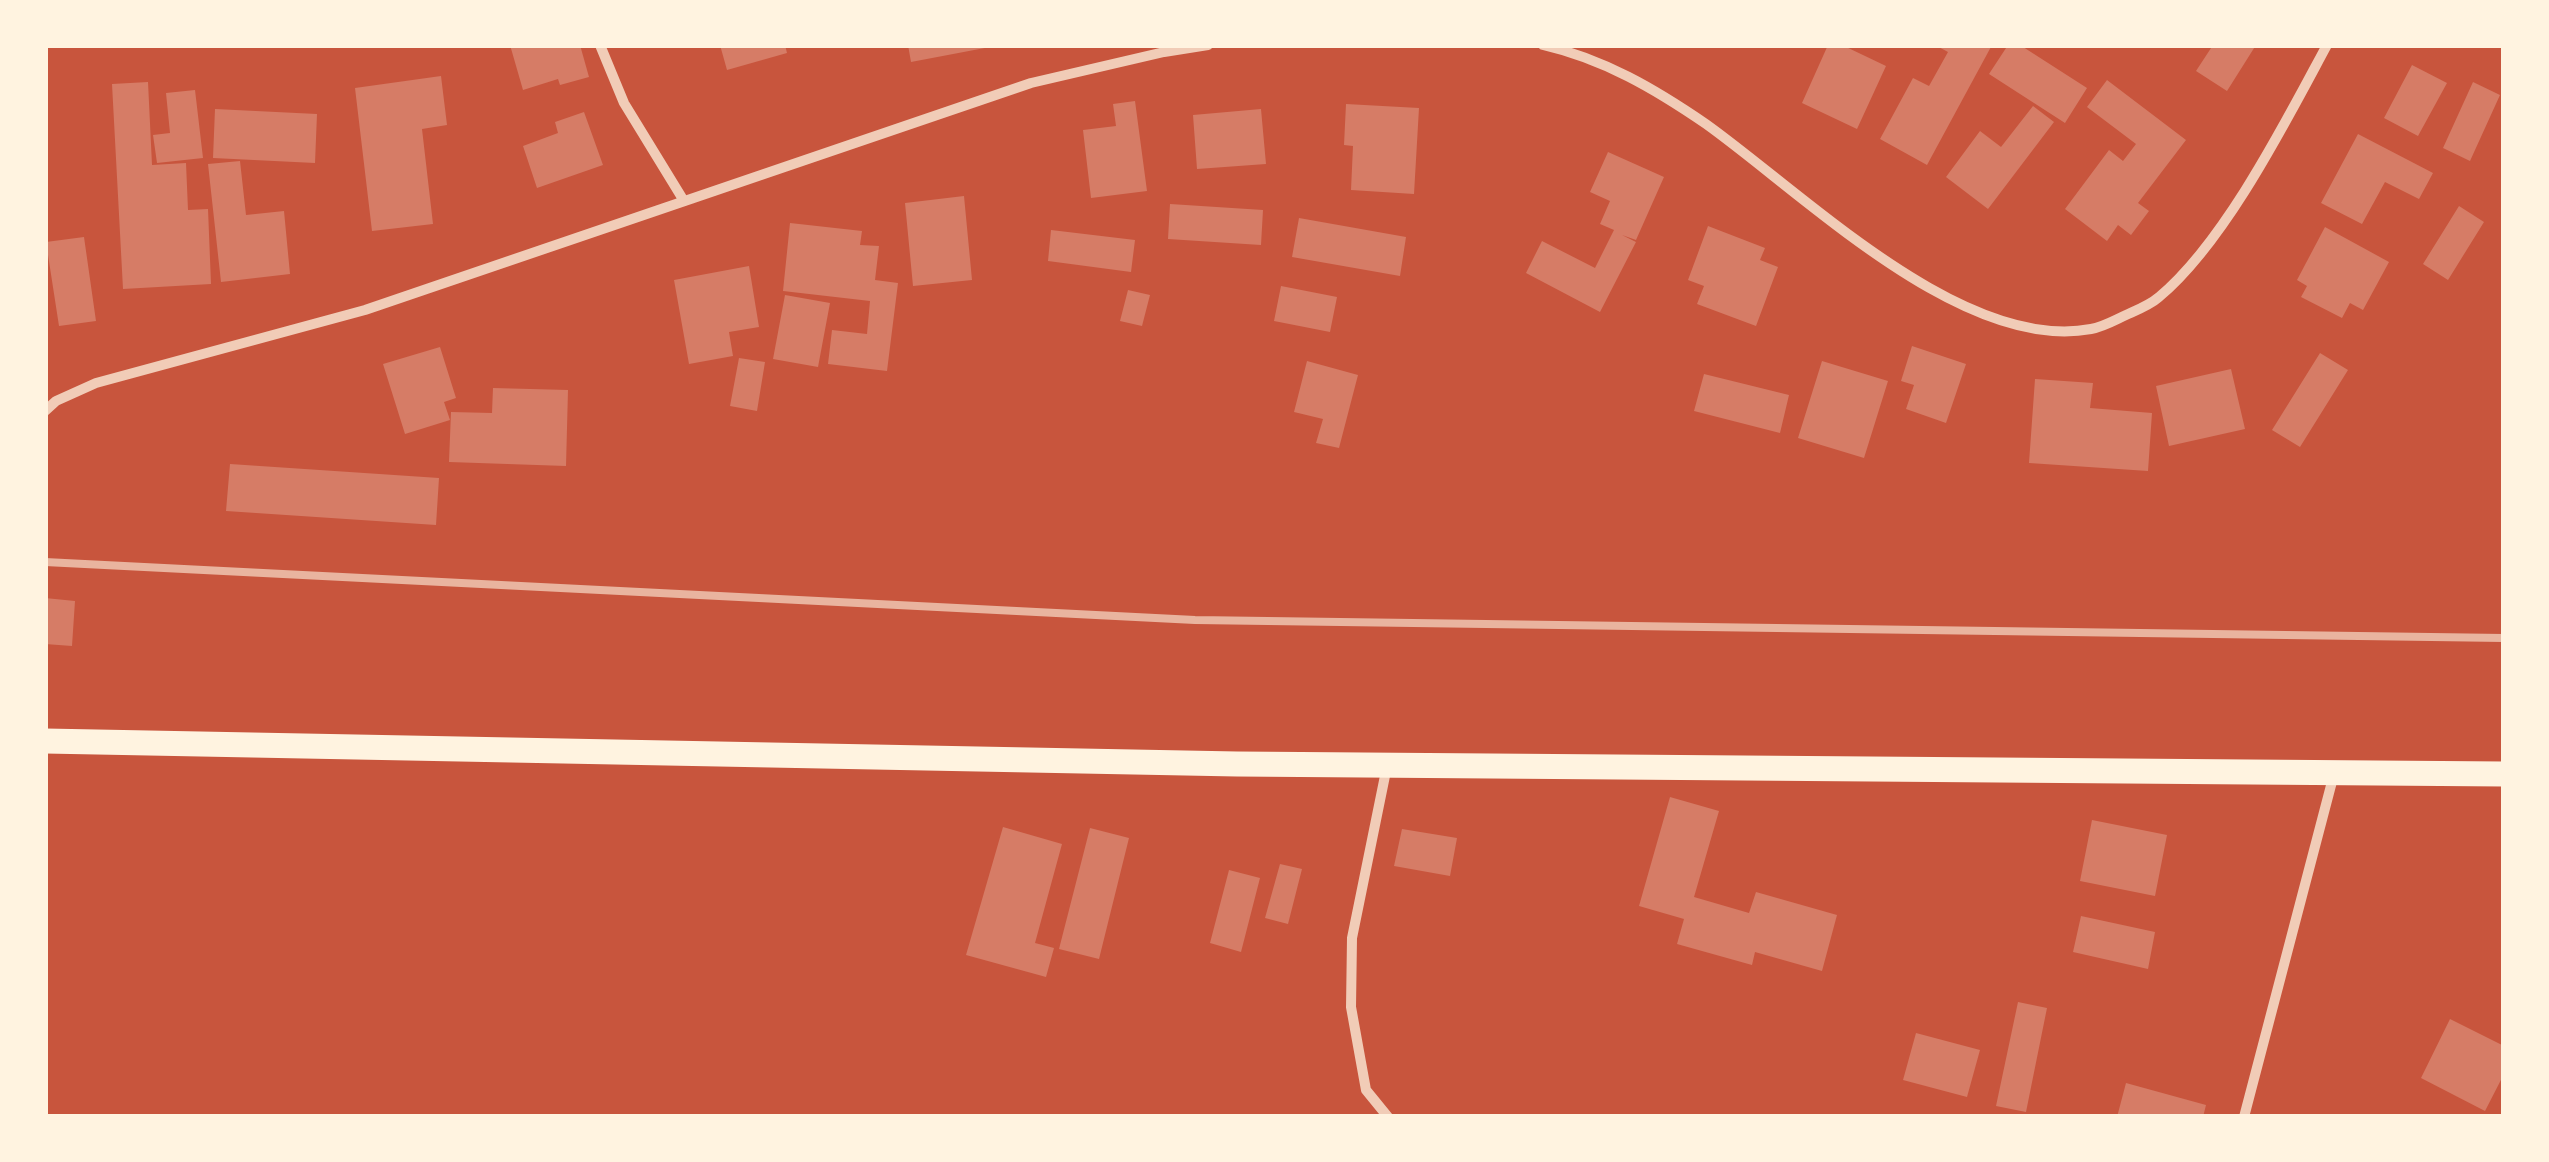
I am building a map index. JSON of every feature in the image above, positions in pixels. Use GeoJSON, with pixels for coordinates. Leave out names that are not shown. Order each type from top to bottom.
{"type":"FeatureCollection","features":[{"type":"Feature","properties":{"kind":"main road"},"geometry":{"type":"LineString","coordinates":[[45,741],[1387,765],[2504,774]]}},
{"type":"Feature","properties":{"kind":"street"},"geometry":{"type":"LineString","coordinates":[[600,45],[624,104],[684,201]]}},
{"type":"Feature","properties":{"kind":"street"},"geometry":{"type":"LineString","coordinates":[[45,411],[96,383],[366,310],[1032,84],[1149,55],[1208,45]]}},
{"type":"Feature","properties":{"kind":"street"},"geometry":{"type":"LineString","coordinates":[[1543,45],[1584,56],[1649,86],[1926,287],[2007,323],[2072,332],[2095,329],[2156,300],[2184,273],[2239,197],[2327,45]]}},
{"type":"Feature","properties":{"kind":"street"},"geometry":{"type":"LineString","coordinates":[[1387,765],[1352,938],[1350,1007],[1366,1090],[1388,1117]]}},
{"type":"Feature","properties":{"kind":"street"},"geometry":{"type":"LineString","coordinates":[[2244,1117],[2334,773]]}},
{"type":"Feature","properties":{"kind":"building"},"geometry":{"type":"Polygon","coordinates":[[[510,45],[580,45],[589,77],[560,85],[558,79],[523,90],[510,45]]]}},
{"type":"Feature","properties":{"kind":"building"},"geometry":{"type":"Polygon","coordinates":[[[720,45],[785,45],[787,53],[727,70],[720,45]]]}},
{"type":"Feature","properties":{"kind":"building"},"geometry":{"type":"Polygon","coordinates":[[[908,45],[990,45],[990,47],[911,62],[908,45]]]}},
{"type":"Feature","properties":{"kind":"building"},"geometry":{"type":"Polygon","coordinates":[[[1828,45],[1842,45],[1886,66],[1857,129],[1802,103],[1828,45]]]}},
{"type":"Feature","properties":{"kind":"building"},"geometry":{"type":"Polygon","coordinates":[[[1935,45],[1992,45],[1927,165],[1880,139],[1913,78],[1929,86],[1948,52],[1935,45]]]}},
{"type":"Feature","properties":{"kind":"building"},"geometry":{"type":"Polygon","coordinates":[[[2008,45],[2020,45],[2087,88],[2065,123],[1989,74],[2008,45]]]}},
{"type":"Feature","properties":{"kind":"building"},"geometry":{"type":"Polygon","coordinates":[[[2213,45],[2256,45],[2227,91],[2196,71],[2213,45]]]}},
{"type":"Feature","properties":{"kind":"building"},"geometry":{"type":"Polygon","coordinates":[[[2412,65],[2447,83],[2418,136],[2384,118],[2412,65]]]}},
{"type":"Feature","properties":{"kind":"building"},"geometry":{"type":"Polygon","coordinates":[[[441,76],[447,125],[422,129],[433,224],[372,231],[355,88],[441,76]]]}},
{"type":"Feature","properties":{"kind":"building"},"geometry":{"type":"Polygon","coordinates":[[[2107,80],[2186,140],[2138,203],[2149,211],[2131,235],[2118,225],[2107,241],[2065,209],[2109,150],[2123,161],[2136,144],[2087,107],[2107,80]]]}},
{"type":"Feature","properties":{"kind":"building"},"geometry":{"type":"Polygon","coordinates":[[[148,82],[152,165],[186,163],[188,210],[208,209],[211,284],[123,289],[112,84],[148,82]]]}},
{"type":"Feature","properties":{"kind":"building"},"geometry":{"type":"Polygon","coordinates":[[[2473,82],[2500,95],[2470,161],[2443,148],[2473,82]]]}},
{"type":"Feature","properties":{"kind":"building"},"geometry":{"type":"Polygon","coordinates":[[[195,90],[203,158],[157,163],[153,135],[170,133],[166,93],[195,90]]]}},
{"type":"Feature","properties":{"kind":"building"},"geometry":{"type":"Polygon","coordinates":[[[1135,101],[1147,191],[1091,198],[1083,130],[1116,126],[1113,104],[1135,101]]]}},
{"type":"Feature","properties":{"kind":"building"},"geometry":{"type":"Polygon","coordinates":[[[1346,104],[1419,108],[1414,194],[1351,190],[1353,146],[1344,145],[1346,104]]]}},
{"type":"Feature","properties":{"kind":"building"},"geometry":{"type":"Polygon","coordinates":[[[2033,106],[2054,122],[1988,209],[1946,177],[1980,131],[2001,147],[2033,106]]]}},
{"type":"Feature","properties":{"kind":"building"},"geometry":{"type":"Polygon","coordinates":[[[215,109],[317,114],[315,163],[213,158],[215,109]]]}},
{"type":"Feature","properties":{"kind":"building"},"geometry":{"type":"Polygon","coordinates":[[[1261,109],[1266,164],[1197,169],[1193,115],[1261,109]]]}},
{"type":"Feature","properties":{"kind":"building"},"geometry":{"type":"Polygon","coordinates":[[[584,112],[603,165],[537,188],[523,146],[558,133],[555,122],[584,112]]]}},
{"type":"Feature","properties":{"kind":"building"},"geometry":{"type":"Polygon","coordinates":[[[2358,134],[2433,173],[2419,199],[2385,182],[2362,224],[2321,203],[2358,134]]]}},
{"type":"Feature","properties":{"kind":"building"},"geometry":{"type":"Polygon","coordinates":[[[1608,152],[1664,177],[1636,240],[1622,235],[1636,242],[1600,312],[1526,273],[1542,241],[1595,268],[1614,230],[1600,224],[1610,201],[1590,192],[1608,152]]]}},
{"type":"Feature","properties":{"kind":"building"},"geometry":{"type":"Polygon","coordinates":[[[240,161],[246,215],[284,211],[290,274],[221,282],[208,164],[240,161]]]}},
{"type":"Feature","properties":{"kind":"building"},"geometry":{"type":"Polygon","coordinates":[[[964,196],[972,280],[913,286],[905,203],[964,196]]]}},
{"type":"Feature","properties":{"kind":"building"},"geometry":{"type":"Polygon","coordinates":[[[1170,204],[1263,210],[1261,245],[1168,239],[1170,204]]]}},
{"type":"Feature","properties":{"kind":"building"},"geometry":{"type":"Polygon","coordinates":[[[2459,206],[2484,222],[2448,280],[2423,264],[2459,206]]]}},
{"type":"Feature","properties":{"kind":"building"},"geometry":{"type":"Polygon","coordinates":[[[1299,218],[1406,237],[1400,276],[1292,257],[1299,218]]]}},
{"type":"Feature","properties":{"kind":"building"},"geometry":{"type":"Polygon","coordinates":[[[790,223],[862,231],[860,245],[879,246],[875,280],[898,283],[887,371],[828,364],[832,330],[867,334],[870,301],[783,291],[790,223]]]}},
{"type":"Feature","properties":{"kind":"building"},"geometry":{"type":"Polygon","coordinates":[[[1708,226],[1765,248],[1760,260],[1778,267],[1756,326],[1697,304],[1704,286],[1688,280],[1708,226]]]}},
{"type":"Feature","properties":{"kind":"building"},"geometry":{"type":"Polygon","coordinates":[[[2325,227],[2389,262],[2363,310],[2350,303],[2342,318],[2301,297],[2307,286],[2297,280],[2325,227]]]}},
{"type":"Feature","properties":{"kind":"building"},"geometry":{"type":"Polygon","coordinates":[[[1051,230],[1135,240],[1131,272],[1048,261],[1051,230]]]}},
{"type":"Feature","properties":{"kind":"building"},"geometry":{"type":"Polygon","coordinates":[[[84,237],[96,321],[59,326],[46,242],[84,237]]]}},
{"type":"Feature","properties":{"kind":"building"},"geometry":{"type":"Polygon","coordinates":[[[749,266],[759,327],[729,332],[733,356],[689,364],[674,280],[749,266]]]}},
{"type":"Feature","properties":{"kind":"building"},"geometry":{"type":"Polygon","coordinates":[[[1281,286],[1337,297],[1330,332],[1274,321],[1281,286]]]}},
{"type":"Feature","properties":{"kind":"building"},"geometry":{"type":"Polygon","coordinates":[[[1128,290],[1150,295],[1142,326],[1120,321],[1128,290]]]}},
{"type":"Feature","properties":{"kind":"building"},"geometry":{"type":"Polygon","coordinates":[[[785,295],[830,303],[818,367],[773,359],[785,295]]]}},
{"type":"Feature","properties":{"kind":"building"},"geometry":{"type":"Polygon","coordinates":[[[1912,346],[1966,364],[1946,423],[1906,409],[1914,385],[1901,381],[1912,346]]]}},
{"type":"Feature","properties":{"kind":"building"},"geometry":{"type":"Polygon","coordinates":[[[440,347],[456,398],[444,402],[450,420],[405,434],[383,364],[440,347]]]}},
{"type":"Feature","properties":{"kind":"building"},"geometry":{"type":"Polygon","coordinates":[[[2320,353],[2348,370],[2300,447],[2272,430],[2320,353]]]}},
{"type":"Feature","properties":{"kind":"building"},"geometry":{"type":"Polygon","coordinates":[[[739,358],[765,362],[757,411],[730,406],[739,358]]]}},
{"type":"Feature","properties":{"kind":"building"},"geometry":{"type":"Polygon","coordinates":[[[1307,361],[1358,375],[1339,448],[1316,443],[1323,419],[1294,412],[1307,361]]]}},
{"type":"Feature","properties":{"kind":"building"},"geometry":{"type":"Polygon","coordinates":[[[1822,361],[1888,381],[1864,458],[1798,438],[1822,361]]]}},
{"type":"Feature","properties":{"kind":"building"},"geometry":{"type":"Polygon","coordinates":[[[2231,369],[2245,429],[2169,446],[2156,386],[2231,369]]]}},
{"type":"Feature","properties":{"kind":"building"},"geometry":{"type":"Polygon","coordinates":[[[1704,374],[1789,395],[1780,433],[1694,411],[1704,374]]]}},
{"type":"Feature","properties":{"kind":"building"},"geometry":{"type":"Polygon","coordinates":[[[2035,379],[2093,383],[2090,408],[2152,413],[2148,471],[2029,463],[2035,379]]]}},
{"type":"Feature","properties":{"kind":"building"},"geometry":{"type":"Polygon","coordinates":[[[493,388],[568,390],[566,466],[449,462],[451,412],[492,413],[493,388]]]}},
{"type":"Feature","properties":{"kind":"building"},"geometry":{"type":"Polygon","coordinates":[[[230,464],[439,478],[436,525],[226,511],[230,464]]]}},
{"type":"Feature","properties":{"kind":"building"},"geometry":{"type":"Polygon","coordinates":[[[45,598],[75,601],[72,646],[45,644],[45,598]]]}},
{"type":"Feature","properties":{"kind":"building"},"geometry":{"type":"Polygon","coordinates":[[[1670,797],[1719,811],[1694,897],[1749,913],[1756,892],[1837,915],[1822,971],[1755,952],[1752,965],[1677,944],[1684,919],[1639,906],[1670,797]]]}},
{"type":"Feature","properties":{"kind":"building"},"geometry":{"type":"Polygon","coordinates":[[[2092,820],[2167,835],[2155,896],[2080,881],[2092,820]]]}},
{"type":"Feature","properties":{"kind":"building"},"geometry":{"type":"Polygon","coordinates":[[[1003,827],[1062,844],[1035,943],[1054,948],[1046,977],[966,955],[1003,827]]]}},
{"type":"Feature","properties":{"kind":"building"},"geometry":{"type":"Polygon","coordinates":[[[1090,828],[1129,838],[1099,959],[1059,949],[1090,828]]]}},
{"type":"Feature","properties":{"kind":"building"},"geometry":{"type":"Polygon","coordinates":[[[1402,829],[1457,838],[1450,876],[1394,866],[1402,829]]]}},
{"type":"Feature","properties":{"kind":"building"},"geometry":{"type":"Polygon","coordinates":[[[1280,864],[1302,869],[1288,924],[1265,918],[1280,864]]]}},
{"type":"Feature","properties":{"kind":"building"},"geometry":{"type":"Polygon","coordinates":[[[1229,870],[1260,878],[1241,952],[1210,943],[1229,870]]]}},
{"type":"Feature","properties":{"kind":"building"},"geometry":{"type":"Polygon","coordinates":[[[2081,916],[2155,932],[2148,969],[2073,952],[2081,916]]]}},
{"type":"Feature","properties":{"kind":"building"},"geometry":{"type":"Polygon","coordinates":[[[2018,1002],[2047,1008],[2026,1112],[1996,1106],[2018,1002]]]}},
{"type":"Feature","properties":{"kind":"building"},"geometry":{"type":"Polygon","coordinates":[[[2450,1019],[2504,1046],[2504,1074],[2485,1111],[2421,1078],[2450,1019]]]}},
{"type":"Feature","properties":{"kind":"building"},"geometry":{"type":"Polygon","coordinates":[[[1916,1033],[1980,1050],[1967,1097],[1903,1080],[1916,1033]]]}},
{"type":"Feature","properties":{"kind":"building"},"geometry":{"type":"Polygon","coordinates":[[[2126,1083],[2206,1105],[2203,1117],[2117,1117],[2126,1083]]]}},
{"type":"Feature","properties":{"kind":"railway"},"geometry":{"type":"LineString","coordinates":[[45,562],[1195,620],[2504,638]]}}]}
